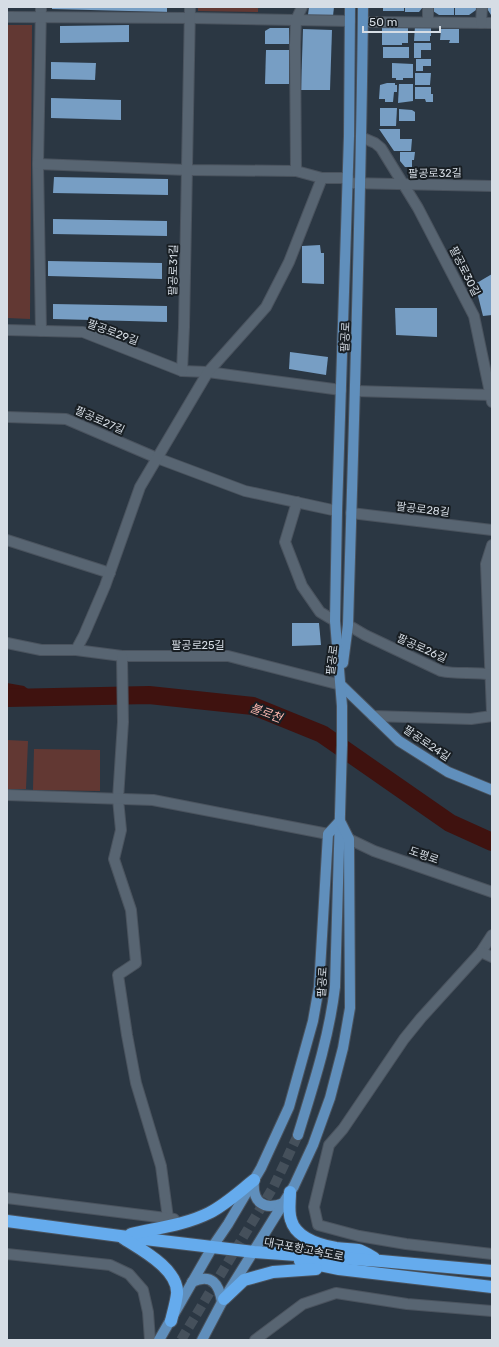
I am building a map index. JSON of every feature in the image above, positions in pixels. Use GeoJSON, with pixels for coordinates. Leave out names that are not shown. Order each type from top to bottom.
{"type":"FeatureCollection","features":[{"type":"Feature","properties":{"kind":"highway"},"geometry":{"type":"LineString","coordinates":[[120,1236],[190,1221],[209,1213],[232,1198],[254,1180]]}},
{"type":"Feature","properties":{"kind":"highway"},"geometry":{"type":"LineString","coordinates":[[290,1192],[289,1208],[291,1221],[297,1230],[304,1236],[314,1242],[334,1247],[359,1250],[381,1261]]}},
{"type":"Feature","properties":{"kind":"highway"},"geometry":{"type":"LineString","coordinates":[[7,1221],[254,1252]]}},
{"type":"Feature","properties":{"kind":"highway"},"geometry":{"type":"LineString","coordinates":[[120,1236],[154,1257],[164,1266],[173,1279],[177,1292],[171,1321]]}},
{"type":"Feature","properties":{"kind":"highway","name":"대구포항고속도로"},"geometry":{"type":"LineString","coordinates":[[254,1252],[457,1267],[492,1271]]}},
{"type":"Feature","properties":{"kind":"highway","name":"대구포항고속도로"},"geometry":{"type":"LineString","coordinates":[[254,1252],[339,1269],[492,1288]]}},
{"type":"Feature","properties":{"kind":"highway"},"geometry":{"type":"LineString","coordinates":[[457,1267],[480,1263],[492,1264]]}},
{"type":"Feature","properties":{"kind":"highway"},"geometry":{"type":"LineString","coordinates":[[223,1301],[244,1280],[273,1272],[307,1269],[339,1269]]}},
{"type":"Feature","properties":{"kind":"main road","name":"팔공로"},"geometry":{"type":"LineString","coordinates":[[298,1135],[322,1056],[332,1014],[335,987],[342,706],[335,621],[337,511],[348,180],[350,7]]}},
{"type":"Feature","properties":{"kind":"main road","name":"팔공로"},"geometry":{"type":"LineString","coordinates":[[340,685],[348,625],[361,183],[363,7]]}},
{"type":"Feature","properties":{"kind":"main road","name":"팔공로24길"},"geometry":{"type":"LineString","coordinates":[[340,685],[399,741],[448,772],[492,790]]}},
{"type":"Feature","properties":{"kind":"main road"},"geometry":{"type":"LineString","coordinates":[[159,1340],[213,1246],[228,1224],[261,1168],[289,1106],[313,1021],[319,987],[328,834],[340,821],[349,839],[350,1008],[343,1048],[330,1098],[315,1140],[290,1192],[223,1301],[202,1340]]}},
{"type":"Feature","properties":{"kind":"main road"},"geometry":{"type":"LineString","coordinates":[[254,1180],[253,1189],[256,1199],[260,1203],[268,1206],[275,1206],[284,1203]]}},
{"type":"Feature","properties":{"kind":"main road"},"geometry":{"type":"LineString","coordinates":[[192,1282],[199,1279],[207,1279],[213,1282],[218,1287],[223,1301]]}},
{"type":"Feature","properties":{"kind":"street","name":"팔공로31길"},"geometry":{"type":"LineString","coordinates":[[182,371],[191,18],[190,7]]}},
{"type":"Feature","properties":{"kind":"street"},"geometry":{"type":"LineString","coordinates":[[296,171],[295,45],[296,20],[302,7]]}},
{"type":"Feature","properties":{"kind":"street"},"geometry":{"type":"LineString","coordinates":[[428,7],[428,22]]}},
{"type":"Feature","properties":{"kind":"street"},"geometry":{"type":"LineString","coordinates":[[481,23],[482,7]]}},
{"type":"Feature","properties":{"kind":"street"},"geometry":{"type":"LineString","coordinates":[[41,12],[38,164],[42,331]]}},
{"type":"Feature","properties":{"kind":"street"},"geometry":{"type":"LineString","coordinates":[[7,17],[41,12],[350,22]]}},
{"type":"Feature","properties":{"kind":"street"},"geometry":{"type":"LineString","coordinates":[[363,22],[492,23]]}},
{"type":"Feature","properties":{"kind":"street"},"geometry":{"type":"LineString","coordinates":[[361,138],[375,143],[382,148],[403,184]]}},
{"type":"Feature","properties":{"kind":"street"},"geometry":{"type":"LineString","coordinates":[[38,164],[187,170],[296,171],[322,178],[348,180],[361,183],[403,184]]}},
{"type":"Feature","properties":{"kind":"street"},"geometry":{"type":"LineString","coordinates":[[76,650],[84,635],[110,573],[140,486],[208,372],[266,307],[289,262],[322,178]]}},
{"type":"Feature","properties":{"kind":"street","name":"팔공로32길"},"geometry":{"type":"LineString","coordinates":[[403,184],[492,186]]}},
{"type":"Feature","properties":{"kind":"street","name":"팔공로32길"},"geometry":{"type":"LineString","coordinates":[[403,184],[430,230]]}},
{"type":"Feature","properties":{"kind":"street","name":"팔공로30길"},"geometry":{"type":"LineString","coordinates":[[355,391],[492,398],[474,316],[430,230]]}},
{"type":"Feature","properties":{"kind":"street","name":"팔공로29길"},"geometry":{"type":"LineString","coordinates":[[7,330],[83,332],[182,371],[208,372],[341,390]]}},
{"type":"Feature","properties":{"kind":"street","name":"팔공로27길"},"geometry":{"type":"LineString","coordinates":[[7,417],[66,419],[157,458],[245,491],[337,511]]}},
{"type":"Feature","properties":{"kind":"street"},"geometry":{"type":"LineString","coordinates":[[297,502],[286,542],[302,586],[320,612],[335,621]]}},
{"type":"Feature","properties":{"kind":"street","name":"팔공로28길"},"geometry":{"type":"LineString","coordinates":[[351,513],[492,530]]}},
{"type":"Feature","properties":{"kind":"street"},"geometry":{"type":"LineString","coordinates":[[7,540],[110,573]]}},
{"type":"Feature","properties":{"kind":"street"},"geometry":{"type":"LineString","coordinates":[[492,545],[486,564],[492,712]]}},
{"type":"Feature","properties":{"kind":"street","name":"팔공로26길"},"geometry":{"type":"LineString","coordinates":[[348,625],[365,635],[441,671],[449,673],[483,673],[491,675]]}},
{"type":"Feature","properties":{"kind":"street","name":"팔공로25길"},"geometry":{"type":"LineString","coordinates":[[7,643],[41,650],[76,650],[122,656],[228,656],[340,685]]}},
{"type":"Feature","properties":{"kind":"street"},"geometry":{"type":"LineString","coordinates":[[7,650],[41,650]]}},
{"type":"Feature","properties":{"kind":"street"},"geometry":{"type":"LineString","coordinates":[[122,656],[124,722],[118,799],[121,830],[114,859],[131,910],[136,963],[118,975],[136,1083],[161,1166],[168,1218]]}},
{"type":"Feature","properties":{"kind":"street"},"geometry":{"type":"LineString","coordinates":[[373,716],[471,719],[492,716]]}},
{"type":"Feature","properties":{"kind":"street"},"geometry":{"type":"LineString","coordinates":[[7,795],[153,800],[328,834]]}},
{"type":"Feature","properties":{"kind":"street","name":"도평로"},"geometry":{"type":"LineString","coordinates":[[349,839],[374,851],[492,892]]}},
{"type":"Feature","properties":{"kind":"street"},"geometry":{"type":"LineString","coordinates":[[492,935],[481,952],[404,1038],[343,1129],[329,1146],[314,1206],[318,1224],[358,1236],[406,1244],[492,1254]]}},
{"type":"Feature","properties":{"kind":"street"},"geometry":{"type":"LineString","coordinates":[[481,952],[492,957]]}},
{"type":"Feature","properties":{"kind":"street"},"geometry":{"type":"LineString","coordinates":[[315,1140],[329,1146]]}},
{"type":"Feature","properties":{"kind":"street"},"geometry":{"type":"LineString","coordinates":[[7,1198],[190,1221]]}},
{"type":"Feature","properties":{"kind":"street"},"geometry":{"type":"LineString","coordinates":[[7,1254],[110,1265],[129,1274],[143,1290],[148,1312],[150,1340]]}},
{"type":"Feature","properties":{"kind":"street"},"geometry":{"type":"LineString","coordinates":[[255,1340],[303,1304],[336,1293],[407,1304],[492,1311]]}},
{"type":"Feature","properties":{"kind":"shaded area"},"geometry":{"type":"Polygon","coordinates":[[[198,7],[258,7],[258,12],[198,11],[198,7]]]}},
{"type":"Feature","properties":{"kind":"shaded area"},"geometry":{"type":"Polygon","coordinates":[[[7,25],[32,25],[30,319],[7,318],[7,25]]]}},
{"type":"Feature","properties":{"kind":"shaded area"},"geometry":{"type":"Polygon","coordinates":[[[7,683],[24,686],[40,698],[7,698],[7,683]]]}},
{"type":"Feature","properties":{"kind":"shaded area"},"geometry":{"type":"Polygon","coordinates":[[[7,740],[28,741],[26,789],[7,789],[7,740]]]}},
{"type":"Feature","properties":{"kind":"shaded area"},"geometry":{"type":"Polygon","coordinates":[[[34,749],[100,750],[100,791],[33,790],[34,749]]]}},
{"type":"Feature","properties":{"kind":"building"},"geometry":{"type":"Polygon","coordinates":[[[52,7],[167,7],[167,12],[52,9],[52,7]]]}},
{"type":"Feature","properties":{"kind":"building"},"geometry":{"type":"Polygon","coordinates":[[[309,7],[334,7],[333,16],[308,15],[309,7]]]}},
{"type":"Feature","properties":{"kind":"building"},"geometry":{"type":"Polygon","coordinates":[[[383,7],[404,7],[404,11],[383,11],[383,7]]]}},
{"type":"Feature","properties":{"kind":"building"},"geometry":{"type":"Polygon","coordinates":[[[405,7],[423,7],[419,12],[405,12],[405,7]]]}},
{"type":"Feature","properties":{"kind":"building"},"geometry":{"type":"Polygon","coordinates":[[[434,7],[454,7],[454,15],[439,15],[433,11],[434,7]]]}},
{"type":"Feature","properties":{"kind":"building"},"geometry":{"type":"Polygon","coordinates":[[[455,7],[476,7],[476,10],[469,15],[455,15],[455,7]]]}},
{"type":"Feature","properties":{"kind":"building"},"geometry":{"type":"Polygon","coordinates":[[[486,7],[492,7],[492,15],[491,15],[486,7]]]}},
{"type":"Feature","properties":{"kind":"building"},"geometry":{"type":"Polygon","coordinates":[[[382,24],[408,24],[408,43],[402,43],[402,45],[382,45],[382,24]]]}},
{"type":"Feature","properties":{"kind":"building"},"geometry":{"type":"Polygon","coordinates":[[[129,25],[129,42],[60,43],[60,26],[129,25]]]}},
{"type":"Feature","properties":{"kind":"building"},"geometry":{"type":"Polygon","coordinates":[[[415,26],[431,26],[430,41],[414,41],[415,26]]]}},
{"type":"Feature","properties":{"kind":"building"},"geometry":{"type":"Polygon","coordinates":[[[270,28],[289,28],[289,44],[265,44],[265,31],[270,28]]]}},
{"type":"Feature","properties":{"kind":"building"},"geometry":{"type":"Polygon","coordinates":[[[303,29],[332,30],[330,90],[301,90],[303,29]]]}},
{"type":"Feature","properties":{"kind":"building"},"geometry":{"type":"Polygon","coordinates":[[[441,29],[459,29],[459,43],[449,43],[450,40],[440,40],[441,29]]]}},
{"type":"Feature","properties":{"kind":"building"},"geometry":{"type":"Polygon","coordinates":[[[414,43],[431,43],[431,50],[421,50],[421,58],[414,58],[414,43]]]}},
{"type":"Feature","properties":{"kind":"building"},"geometry":{"type":"Polygon","coordinates":[[[383,47],[409,47],[409,58],[383,58],[383,47]]]}},
{"type":"Feature","properties":{"kind":"building"},"geometry":{"type":"Polygon","coordinates":[[[266,50],[289,50],[289,84],[265,84],[266,50]]]}},
{"type":"Feature","properties":{"kind":"building"},"geometry":{"type":"Polygon","coordinates":[[[416,59],[431,59],[431,66],[423,66],[423,71],[416,71],[416,59]]]}},
{"type":"Feature","properties":{"kind":"building"},"geometry":{"type":"Polygon","coordinates":[[[51,62],[96,63],[95,80],[51,79],[51,62]]]}},
{"type":"Feature","properties":{"kind":"building"},"geometry":{"type":"Polygon","coordinates":[[[392,63],[413,64],[413,78],[396,80],[396,78],[392,78],[392,63]]]}},
{"type":"Feature","properties":{"kind":"building"},"geometry":{"type":"Polygon","coordinates":[[[415,73],[431,73],[430,85],[415,85],[415,73]]]}},
{"type":"Feature","properties":{"kind":"building"},"geometry":{"type":"Polygon","coordinates":[[[395,83],[395,85],[397,85],[397,92],[394,92],[393,102],[385,102],[385,99],[379,99],[380,85],[395,83]]]}},
{"type":"Feature","properties":{"kind":"building"},"geometry":{"type":"Polygon","coordinates":[[[399,84],[413,84],[413,101],[398,103],[399,84]]]}},
{"type":"Feature","properties":{"kind":"building"},"geometry":{"type":"Polygon","coordinates":[[[415,87],[431,87],[433,102],[426,102],[425,99],[415,99],[415,87]]]}},
{"type":"Feature","properties":{"kind":"building"},"geometry":{"type":"Polygon","coordinates":[[[51,98],[121,100],[121,120],[51,118],[51,98]]]}},
{"type":"Feature","properties":{"kind":"building"},"geometry":{"type":"Polygon","coordinates":[[[380,108],[397,108],[396,126],[380,126],[380,108]]]}},
{"type":"Feature","properties":{"kind":"building"},"geometry":{"type":"Polygon","coordinates":[[[399,109],[412,110],[415,112],[415,121],[399,121],[399,109]]]}},
{"type":"Feature","properties":{"kind":"building"},"geometry":{"type":"Polygon","coordinates":[[[379,129],[400,129],[400,139],[412,139],[411,151],[394,151],[379,129]]]}},
{"type":"Feature","properties":{"kind":"building"},"geometry":{"type":"Polygon","coordinates":[[[400,152],[415,152],[414,160],[412,160],[412,167],[405,167],[400,161],[400,152]]]}},
{"type":"Feature","properties":{"kind":"building"},"geometry":{"type":"Polygon","coordinates":[[[54,177],[168,179],[168,195],[53,193],[54,177]]]}},
{"type":"Feature","properties":{"kind":"building"},"geometry":{"type":"Polygon","coordinates":[[[53,219],[167,221],[167,236],[53,234],[53,219]]]}},
{"type":"Feature","properties":{"kind":"building"},"geometry":{"type":"Polygon","coordinates":[[[320,245],[321,253],[324,253],[324,284],[302,283],[302,246],[320,245]]]}},
{"type":"Feature","properties":{"kind":"building"},"geometry":{"type":"Polygon","coordinates":[[[48,261],[162,263],[162,279],[48,276],[48,261]]]}},
{"type":"Feature","properties":{"kind":"building"},"geometry":{"type":"Polygon","coordinates":[[[492,274],[492,315],[483,316],[475,284],[492,274]]]}},
{"type":"Feature","properties":{"kind":"building"},"geometry":{"type":"Polygon","coordinates":[[[53,304],[167,306],[167,322],[53,319],[53,304]]]}},
{"type":"Feature","properties":{"kind":"building"},"geometry":{"type":"Polygon","coordinates":[[[395,308],[437,308],[437,337],[396,335],[395,308]]]}},
{"type":"Feature","properties":{"kind":"building"},"geometry":{"type":"Polygon","coordinates":[[[290,352],[328,357],[326,375],[289,369],[290,352]]]}},
{"type":"Feature","properties":{"kind":"building"},"geometry":{"type":"Polygon","coordinates":[[[292,623],[319,623],[321,645],[292,646],[292,623]]]}},
{"type":"Feature","properties":{"kind":"waterway","name":"불로천"},"geometry":{"type":"LineString","coordinates":[[7,698],[149,695],[253,706],[322,734],[450,823],[492,842]]}},
{"type":"Feature","properties":{"kind":"tunnel"},"geometry":{"type":"LineString","coordinates":[[181,1340],[274,1186],[298,1135]]}}]}
